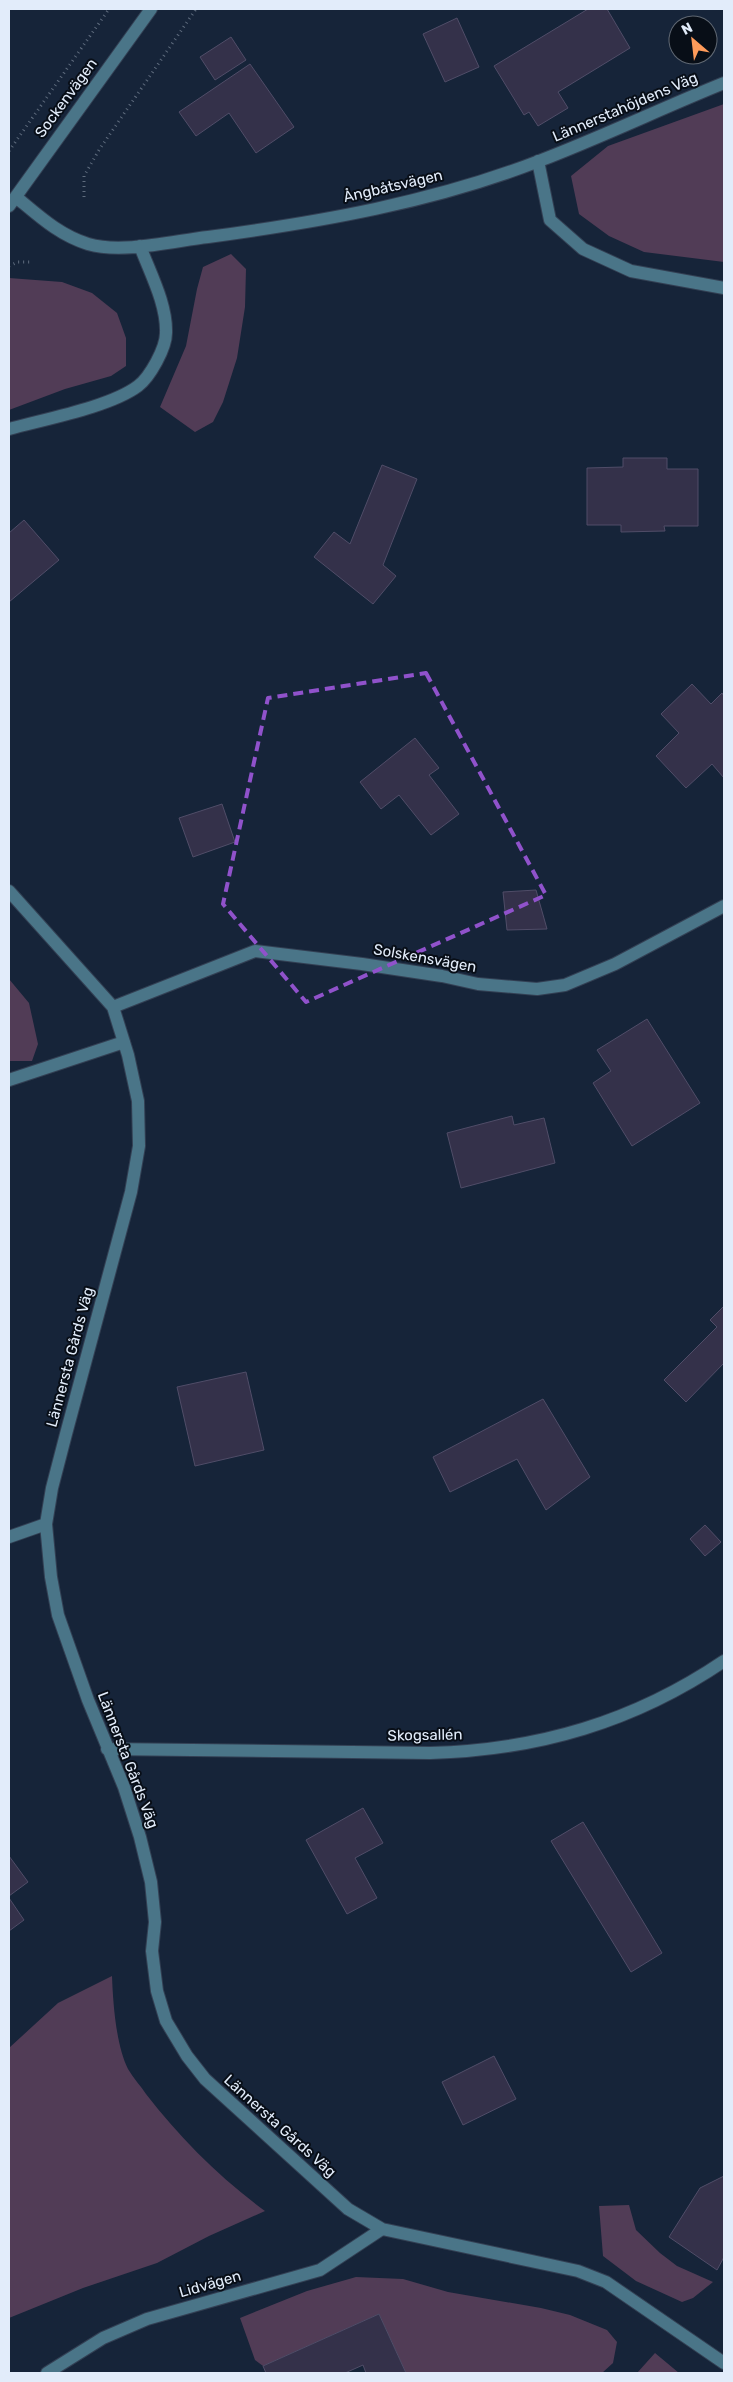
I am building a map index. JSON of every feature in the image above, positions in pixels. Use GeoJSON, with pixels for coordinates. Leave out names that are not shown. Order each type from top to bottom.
{"type":"FeatureCollection","features":[{"type":"Feature","properties":{"kind":"street","name":"Sockenvägen"},"geometry":{"type":"LineString","coordinates":[[12,202],[150,9]]}},
{"type":"Feature","properties":{"kind":"street","name":"Lännerstahöjdens Väg"},"geometry":{"type":"LineString","coordinates":[[538,161],[724,83]]}},
{"type":"Feature","properties":{"kind":"street","name":"Ångbåtsvägen"},"geometry":{"type":"LineString","coordinates":[[12,202],[57,232],[89,244],[140,246],[263,230],[371,210],[426,197],[538,161]]}},
{"type":"Feature","properties":{"kind":"street"},"geometry":{"type":"LineString","coordinates":[[538,161],[550,220],[583,249],[631,271],[724,288]]}},
{"type":"Feature","properties":{"kind":"street"},"geometry":{"type":"LineString","coordinates":[[9,429],[112,400],[140,385],[154,366],[158,360],[166,334],[163,310],[140,246]]}},
{"type":"Feature","properties":{"kind":"street","name":"Lännersta Gårds Väg"},"geometry":{"type":"LineString","coordinates":[[9,891],[112,1007],[124,1042],[138,1101],[139,1146],[131,1192],[66,1434],[46,1524],[51,1577],[58,1614],[107,1749],[124,1787],[140,1837],[151,1882],[155,1922],[152,1952],[157,1991],[166,2021],[186,2056],[205,2079],[348,2209],[382,2230],[578,2271],[606,2282],[724,2363]]}},
{"type":"Feature","properties":{"kind":"street","name":"Solskensvägen"},"geometry":{"type":"LineString","coordinates":[[112,1007],[230,959],[255,952],[370,965],[442,976],[478,984],[537,989],[565,986],[615,964],[724,906]]}},
{"type":"Feature","properties":{"kind":"street"},"geometry":{"type":"LineString","coordinates":[[9,1080],[124,1042]]}},
{"type":"Feature","properties":{"kind":"street"},"geometry":{"type":"LineString","coordinates":[[9,1537],[46,1524]]}},
{"type":"Feature","properties":{"kind":"street","name":"Skogsallén"},"geometry":{"type":"LineString","coordinates":[[107,1749],[430,1753],[465,1752],[510,1746],[557,1738],[606,1722],[655,1701],[724,1661]]}},
{"type":"Feature","properties":{"kind":"street","name":"Lidvägen"},"geometry":{"type":"LineString","coordinates":[[47,2373],[103,2338],[147,2319],[320,2270],[382,2230]]}},
{"type":"Feature","properties":{"kind":"path"},"geometry":{"type":"LineString","coordinates":[[9,151],[109,9]]}},
{"type":"Feature","properties":{"kind":"path"},"geometry":{"type":"LineString","coordinates":[[84,197],[84,176],[99,150],[196,9]]}},
{"type":"Feature","properties":{"kind":"path"},"geometry":{"type":"LineString","coordinates":[[9,266],[18,262],[31,262]]}},
{"type":"Feature","properties":{"kind":"highlighted area"},"geometry":{"type":"Polygon","coordinates":[[[426,673],[546,895],[306,1002],[223,904],[268,698],[426,673]]]}},
{"type":"Feature","properties":{"kind":"shaded area"},"geometry":{"type":"Polygon","coordinates":[[[724,104],[724,262],[644,252],[609,236],[579,214],[571,176],[608,146],[724,104]]]}},
{"type":"Feature","properties":{"kind":"shaded area"},"geometry":{"type":"Polygon","coordinates":[[[231,254],[246,269],[245,307],[237,358],[223,402],[213,422],[195,432],[160,407],[186,346],[203,267],[231,254]]]}},
{"type":"Feature","properties":{"kind":"shaded area"},"geometry":{"type":"Polygon","coordinates":[[[9,278],[62,282],[92,293],[117,313],[126,338],[126,366],[111,376],[65,389],[9,410],[9,278]]]}},
{"type":"Feature","properties":{"kind":"shaded area"},"geometry":{"type":"Polygon","coordinates":[[[9,979],[29,1003],[38,1044],[32,1061],[10,1061],[9,1059],[9,979]]]}},
{"type":"Feature","properties":{"kind":"shaded area"},"geometry":{"type":"Polygon","coordinates":[[[112,1976],[118,2036],[128,2069],[146,2094],[187,2142],[232,2185],[265,2211],[209,2236],[157,2263],[83,2288],[9,2318],[9,2048],[58,2003],[112,1976]]]}},
{"type":"Feature","properties":{"kind":"shaded area"},"geometry":{"type":"Polygon","coordinates":[[[629,2205],[636,2230],[660,2253],[677,2266],[713,2282],[693,2298],[682,2302],[636,2281],[603,2256],[599,2206],[629,2205]]]}},
{"type":"Feature","properties":{"kind":"shaded area"},"geometry":{"type":"Polygon","coordinates":[[[356,2277],[403,2279],[448,2292],[541,2308],[570,2315],[607,2330],[617,2342],[613,2363],[602,2373],[406,2373],[379,2314],[263,2366],[255,2360],[240,2318],[307,2291],[356,2277]]]}},
{"type":"Feature","properties":{"kind":"shaded area"},"geometry":{"type":"Polygon","coordinates":[[[655,2353],[679,2373],[637,2373],[655,2353]]]}},
{"type":"Feature","properties":{"kind":"building"},"geometry":{"type":"Polygon","coordinates":[[[588,9],[607,9],[630,48],[558,92],[568,108],[538,126],[529,112],[524,115],[494,66],[588,9]]]}},
{"type":"Feature","properties":{"kind":"building"},"geometry":{"type":"Polygon","coordinates":[[[457,18],[479,67],[445,82],[423,34],[457,18]]]}},
{"type":"Feature","properties":{"kind":"building"},"geometry":{"type":"Polygon","coordinates":[[[231,37],[246,60],[215,80],[200,57],[231,37]]]}},
{"type":"Feature","properties":{"kind":"building"},"geometry":{"type":"Polygon","coordinates":[[[250,64],[294,127],[256,153],[229,113],[196,136],[179,112],[250,64]]]}},
{"type":"Feature","properties":{"kind":"building"},"geometry":{"type":"Polygon","coordinates":[[[623,458],[667,458],[667,469],[698,469],[698,526],[664,526],[665,531],[621,532],[621,525],[587,525],[587,468],[623,467],[623,458]]]}},
{"type":"Feature","properties":{"kind":"building"},"geometry":{"type":"Polygon","coordinates":[[[382,465],[417,479],[383,565],[396,576],[373,604],[314,557],[334,532],[350,544],[382,465]]]}},
{"type":"Feature","properties":{"kind":"building"},"geometry":{"type":"Polygon","coordinates":[[[24,520],[59,560],[9,602],[9,533],[24,520]]]}},
{"type":"Feature","properties":{"kind":"building"},"geometry":{"type":"Polygon","coordinates":[[[692,684],[711,704],[722,693],[724,696],[724,778],[712,764],[686,788],[656,756],[679,733],[661,714],[692,684]]]}},
{"type":"Feature","properties":{"kind":"building"},"geometry":{"type":"Polygon","coordinates":[[[415,738],[439,768],[429,775],[459,814],[431,835],[399,795],[381,809],[360,782],[415,738]]]}},
{"type":"Feature","properties":{"kind":"building"},"geometry":{"type":"Polygon","coordinates":[[[222,804],[235,842],[193,857],[179,818],[222,804]]]}},
{"type":"Feature","properties":{"kind":"building"},"geometry":{"type":"Polygon","coordinates":[[[536,890],[547,929],[507,930],[503,892],[536,890]]]}},
{"type":"Feature","properties":{"kind":"building"},"geometry":{"type":"Polygon","coordinates":[[[647,1019],[700,1103],[632,1146],[593,1083],[611,1071],[597,1050],[647,1019]]]}},
{"type":"Feature","properties":{"kind":"building"},"geometry":{"type":"Polygon","coordinates":[[[512,1116],[514,1125],[544,1118],[555,1163],[461,1188],[447,1133],[512,1116]]]}},
{"type":"Feature","properties":{"kind":"building"},"geometry":{"type":"Polygon","coordinates":[[[724,1306],[724,1363],[686,1402],[664,1380],[717,1327],[710,1320],[724,1306]]]}},
{"type":"Feature","properties":{"kind":"building"},"geometry":{"type":"Polygon","coordinates":[[[246,1372],[264,1450],[195,1466],[177,1387],[246,1372]]]}},
{"type":"Feature","properties":{"kind":"building"},"geometry":{"type":"Polygon","coordinates":[[[543,1399],[590,1477],[546,1510],[517,1459],[450,1492],[433,1457],[543,1399]]]}},
{"type":"Feature","properties":{"kind":"building"},"geometry":{"type":"Polygon","coordinates":[[[705,1525],[721,1542],[705,1556],[690,1539],[705,1525]]]}},
{"type":"Feature","properties":{"kind":"building"},"geometry":{"type":"Polygon","coordinates":[[[363,1808],[383,1843],[355,1858],[377,1898],[347,1914],[306,1840],[363,1808]]]}},
{"type":"Feature","properties":{"kind":"building"},"geometry":{"type":"Polygon","coordinates":[[[583,1822],[662,1953],[631,1972],[551,1841],[583,1822]]]}},
{"type":"Feature","properties":{"kind":"building"},"geometry":{"type":"Polygon","coordinates":[[[9,1856],[28,1882],[9,1896],[9,1856]]]}},
{"type":"Feature","properties":{"kind":"building"},"geometry":{"type":"Polygon","coordinates":[[[9,1898],[24,1920],[9,1931],[9,1898]]]}},
{"type":"Feature","properties":{"kind":"building"},"geometry":{"type":"Polygon","coordinates":[[[494,2056],[516,2099],[463,2125],[442,2082],[494,2056]]]}},
{"type":"Feature","properties":{"kind":"building"},"geometry":{"type":"Polygon","coordinates":[[[724,2176],[724,2257],[717,2270],[669,2237],[700,2188],[724,2176]]]}},
{"type":"Feature","properties":{"kind":"building"},"geometry":{"type":"Polygon","coordinates":[[[379,2314],[406,2373],[366,2373],[363,2365],[345,2373],[266,2373],[263,2366],[379,2314]]]}}]}
